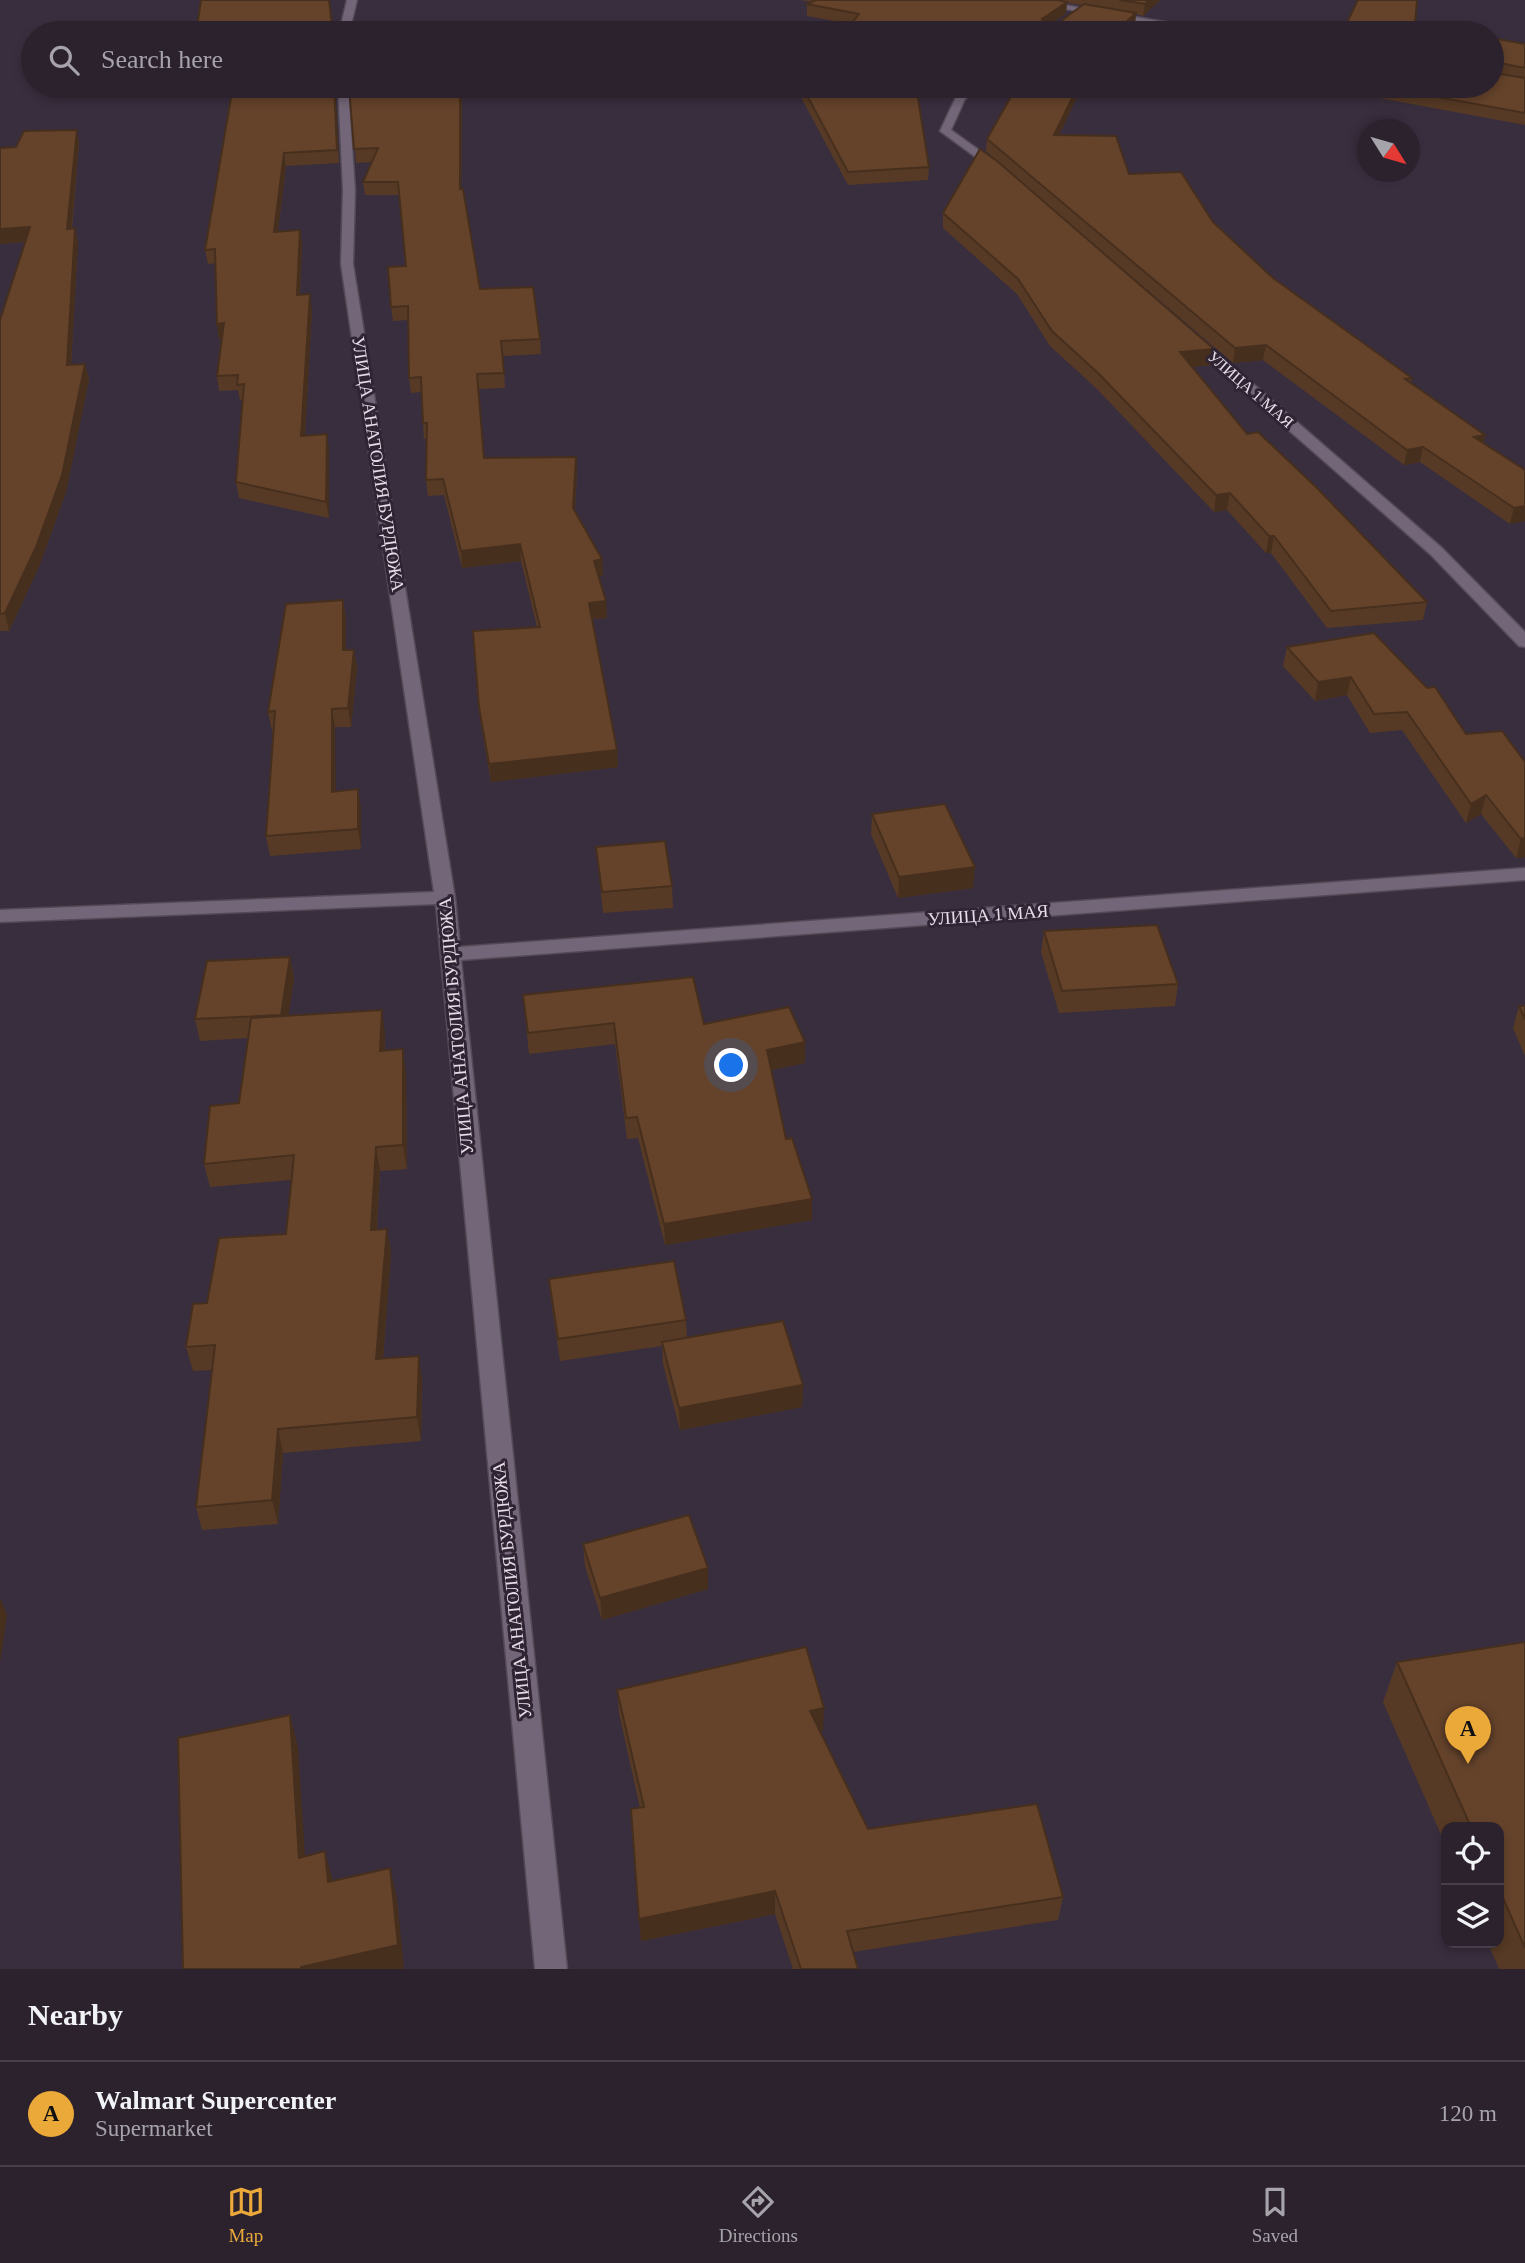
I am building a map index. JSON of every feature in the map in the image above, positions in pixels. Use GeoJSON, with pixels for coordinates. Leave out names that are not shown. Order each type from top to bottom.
{"type":"FeatureCollection","features":[{"type":"Feature","properties":{"kind":"street"},"geometry":{"type":"LineString","coordinates":[[347,21],[352,0]]}},
{"type":"Feature","properties":{"kind":"street"},"geometry":{"type":"LineString","coordinates":[[1017,0],[1152,21]]}},
{"type":"Feature","properties":{"kind":"street"},"geometry":{"type":"LineString","coordinates":[[1069,18],[1080,9]]}},
{"type":"Feature","properties":{"kind":"street","name":"УЛИЦА АНАТОЛИЯ БУРДЮЖА"},"geometry":{"type":"LineString","coordinates":[[343,98],[349,190],[347,264],[445,898],[551,1969]]}},
{"type":"Feature","properties":{"kind":"street"},"geometry":{"type":"LineString","coordinates":[[961,98],[945,131],[1012,180]]}},
{"type":"Feature","properties":{"kind":"street","name":"УЛИЦА 1 МАЯ"},"geometry":{"type":"LineString","coordinates":[[1178,325],[1436,551],[1525,642]]}},
{"type":"Feature","properties":{"kind":"street","name":"УЛИЦА 1 МАЯ"},"geometry":{"type":"LineString","coordinates":[[451,954],[1525,874]]}},
{"type":"Feature","properties":{"kind":"street"},"geometry":{"type":"LineString","coordinates":[[0,916],[445,898]]}},
{"type":"Feature","properties":{"kind":"building"},"geometry":{"type":"Polygon","coordinates":[[[201,0],[329,0],[332,21],[198,21],[201,0]]]}},
{"type":"Feature","properties":{"kind":"building"},"geometry":{"type":"Polygon","coordinates":[[[816,0],[1067,2],[1043,21],[853,21],[859,14],[807,4],[816,0]]]}},
{"type":"Feature","properties":{"kind":"building"},"geometry":{"type":"Polygon","coordinates":[[[1119,0],[1149,0],[1145,4],[1119,0]]]}},
{"type":"Feature","properties":{"kind":"building"},"geometry":{"type":"Polygon","coordinates":[[[1358,0],[1417,0],[1415,21],[1348,21],[1358,0]]]}},
{"type":"Feature","properties":{"kind":"building"},"geometry":{"type":"Polygon","coordinates":[[[1084,4],[1136,13],[1127,21],[1061,21],[1084,4]]]}},
{"type":"Feature","properties":{"kind":"building"},"geometry":{"type":"Polygon","coordinates":[[[1504,40],[1525,44],[1525,68],[1504,64],[1504,40]]]}},
{"type":"Feature","properties":{"kind":"building"},"geometry":{"type":"Polygon","coordinates":[[[1504,75],[1525,78],[1525,113],[1443,98],[1504,98],[1504,75]]]}},
{"type":"Feature","properties":{"kind":"building"},"geometry":{"type":"Polygon","coordinates":[[[231,98],[335,98],[337,150],[284,153],[274,232],[300,230],[297,295],[310,294],[301,436],[327,434],[326,502],[236,482],[244,384],[237,385],[238,375],[217,376],[224,323],[217,324],[215,249],[205,250],[231,98]]]}},
{"type":"Feature","properties":{"kind":"building"},"geometry":{"type":"Polygon","coordinates":[[[350,98],[460,98],[460,189],[463,189],[480,289],[533,287],[540,339],[501,341],[504,373],[477,374],[484,458],[576,457],[573,508],[602,559],[594,561],[606,601],[589,603],[617,750],[489,764],[479,707],[473,631],[540,627],[520,544],[461,551],[443,479],[426,480],[427,423],[423,423],[421,377],[409,378],[408,306],[391,307],[388,267],[406,266],[398,182],[363,182],[378,148],[354,149],[350,98]]]}},
{"type":"Feature","properties":{"kind":"building"},"geometry":{"type":"Polygon","coordinates":[[[808,98],[918,98],[929,167],[848,172],[808,98]]]}},
{"type":"Feature","properties":{"kind":"building"},"geometry":{"type":"Polygon","coordinates":[[[1010,98],[1072,98],[1054,135],[1116,136],[1129,174],[1181,172],[1213,222],[1273,278],[1412,378],[1405,379],[1485,435],[1474,437],[1525,470],[1525,506],[1514,508],[1423,447],[1407,450],[1266,345],[1235,348],[987,139],[1010,98]]]}},
{"type":"Feature","properties":{"kind":"building"},"geometry":{"type":"Polygon","coordinates":[[[77,130],[67,229],[75,228],[67,365],[85,364],[62,475],[36,547],[5,613],[0,614],[0,320],[30,227],[0,229],[0,148],[16,147],[24,131],[77,130]]]}},
{"type":"Feature","properties":{"kind":"building"},"geometry":{"type":"Polygon","coordinates":[[[980,149],[1214,349],[1180,352],[1247,434],[1258,432],[1316,487],[1427,602],[1331,611],[1274,536],[1269,536],[1230,493],[1216,495],[1098,373],[1052,331],[1018,279],[943,213],[980,149]]]}},
{"type":"Feature","properties":{"kind":"building"},"geometry":{"type":"Polygon","coordinates":[[[343,600],[343,650],[354,650],[348,708],[332,709],[332,792],[358,789],[358,829],[266,836],[275,711],[268,712],[286,604],[343,600]]]}},
{"type":"Feature","properties":{"kind":"building"},"geometry":{"type":"Polygon","coordinates":[[[1374,633],[1427,688],[1435,687],[1466,734],[1502,731],[1525,762],[1525,838],[1521,839],[1486,795],[1471,804],[1407,712],[1374,714],[1351,677],[1318,682],[1287,647],[1374,633]]]}},
{"type":"Feature","properties":{"kind":"building"},"geometry":{"type":"Polygon","coordinates":[[[945,804],[975,867],[899,877],[872,814],[945,804]]]}},
{"type":"Feature","properties":{"kind":"building"},"geometry":{"type":"Polygon","coordinates":[[[665,841],[672,886],[602,892],[596,847],[665,841]]]}},
{"type":"Feature","properties":{"kind":"building"},"geometry":{"type":"Polygon","coordinates":[[[1157,925],[1178,984],[1062,991],[1044,931],[1157,925]]]}},
{"type":"Feature","properties":{"kind":"building"},"geometry":{"type":"Polygon","coordinates":[[[290,957],[281,1015],[195,1019],[207,961],[290,957]]]}},
{"type":"Feature","properties":{"kind":"building"},"geometry":{"type":"Polygon","coordinates":[[[693,977],[704,1024],[789,1007],[805,1042],[767,1050],[786,1139],[792,1138],[812,1199],[664,1224],[637,1117],[626,1118],[614,1023],[528,1033],[523,995],[693,977]]]}},
{"type":"Feature","properties":{"kind":"building"},"geometry":{"type":"Polygon","coordinates":[[[1519,1006],[1525,1006],[1525,1019],[1519,1006]]]}},
{"type":"Feature","properties":{"kind":"building"},"geometry":{"type":"Polygon","coordinates":[[[382,1010],[380,1051],[403,1049],[403,1145],[376,1147],[371,1230],[387,1229],[376,1359],[419,1356],[417,1417],[278,1429],[272,1500],[196,1507],[215,1345],[186,1347],[193,1304],[207,1303],[219,1238],[286,1234],[294,1155],[204,1164],[210,1106],[239,1103],[251,1018],[382,1010]]]}},
{"type":"Feature","properties":{"kind":"building"},"geometry":{"type":"Polygon","coordinates":[[[674,1261],[686,1320],[558,1339],[549,1279],[674,1261]]]}},
{"type":"Feature","properties":{"kind":"building"},"geometry":{"type":"Polygon","coordinates":[[[783,1321],[803,1385],[679,1408],[662,1342],[783,1321]]]}},
{"type":"Feature","properties":{"kind":"building"},"geometry":{"type":"Polygon","coordinates":[[[689,1515],[708,1568],[600,1598],[583,1544],[689,1515]]]}},
{"type":"Feature","properties":{"kind":"building"},"geometry":{"type":"Polygon","coordinates":[[[1525,1642],[1525,1948],[1504,1900],[1504,1822],[1469,1822],[1397,1662],[1525,1642]]]}},
{"type":"Feature","properties":{"kind":"building"},"geometry":{"type":"Polygon","coordinates":[[[806,1647],[824,1708],[810,1711],[868,1829],[1037,1804],[1063,1897],[847,1931],[858,1969],[801,1969],[775,1891],[639,1919],[631,1809],[644,1807],[617,1690],[806,1647]]]}},
{"type":"Feature","properties":{"kind":"building"},"geometry":{"type":"Polygon","coordinates":[[[290,1715],[299,1858],[325,1851],[328,1882],[390,1868],[398,1945],[301,1969],[183,1969],[178,1738],[290,1715]]]}},
{"type":"Feature","properties":{"kind":"place","name":"Walmart Supercenter"},"geometry":{"type":"Point","coordinates":[1468,1764]}}]}
